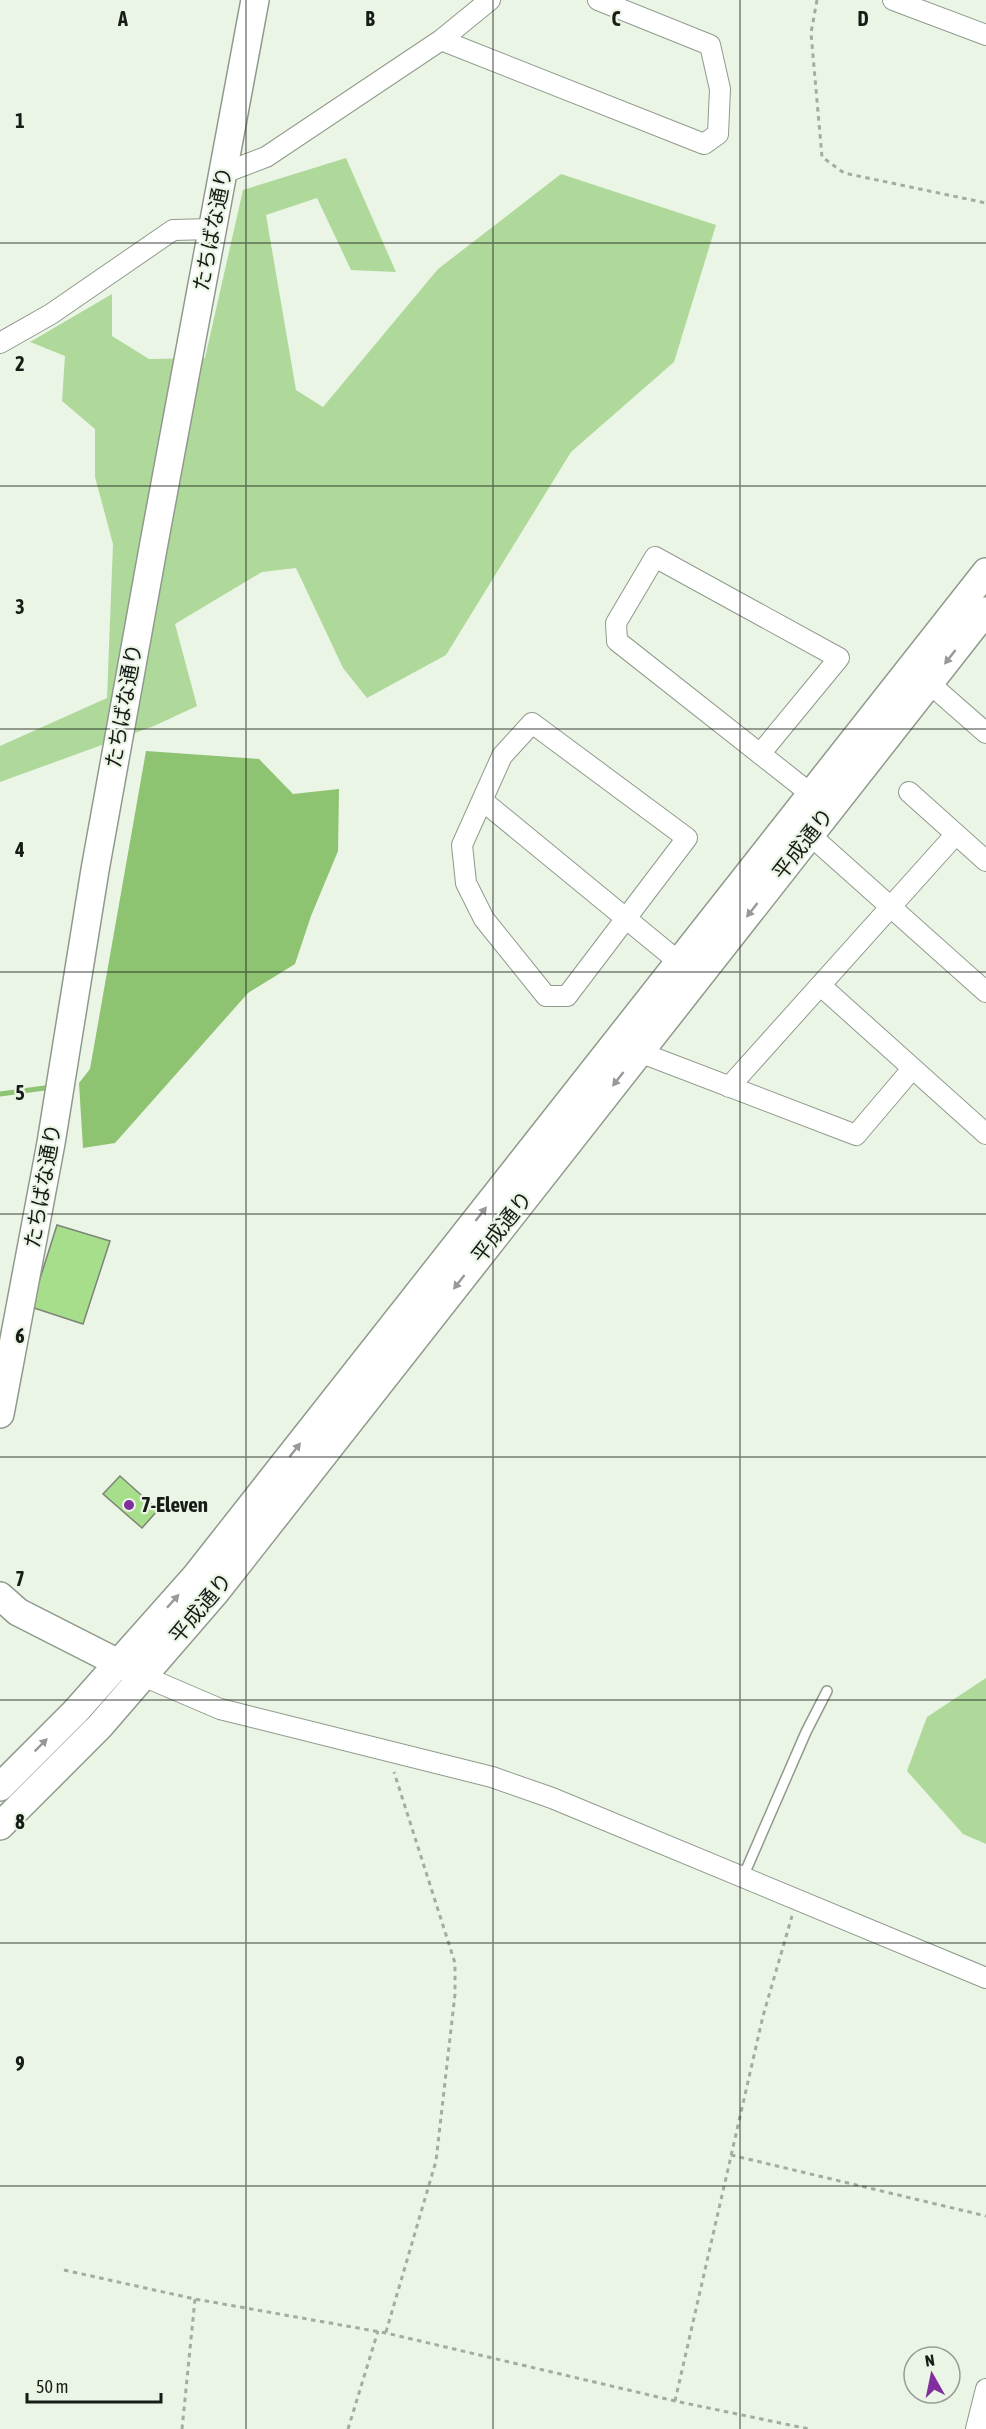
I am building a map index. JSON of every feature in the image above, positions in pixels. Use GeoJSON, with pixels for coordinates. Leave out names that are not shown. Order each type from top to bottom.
{"type":"FeatureCollection","features":[{"type":"Feature","properties":{"kind":"street","name":"たちばな通り"},"geometry":{"type":"LineString","coordinates":[[0,1414],[51,1143],[95,870],[255,0]]}},
{"type":"Feature","properties":{"kind":"street"},"geometry":{"type":"LineString","coordinates":[[224,172],[266,157],[441,40],[490,0]]}},
{"type":"Feature","properties":{"kind":"street"},"geometry":{"type":"LineString","coordinates":[[441,40],[704,144],[718,134],[720,89],[710,45],[598,0]]}},
{"type":"Feature","properties":{"kind":"street"},"geometry":{"type":"LineString","coordinates":[[893,0],[986,35]]}},
{"type":"Feature","properties":{"kind":"street"},"geometry":{"type":"LineString","coordinates":[[0,343],[51,314],[173,230],[213,229]]}},
{"type":"Feature","properties":{"kind":"street"},"geometry":{"type":"LineString","coordinates":[[760,754],[839,658],[655,557],[616,623],[617,641],[760,754],[811,794]]}},
{"type":"Feature","properties":{"kind":"street","name":"平成通り"},"geometry":{"type":"LineString","coordinates":[[0,1787],[75,1712],[195,1577],[986,572]]}},
{"type":"Feature","properties":{"kind":"street","name":"平成通り"},"geometry":{"type":"LineString","coordinates":[[0,1826],[100,1726],[214,1593],[986,611]]}},
{"type":"Feature","properties":{"kind":"street"},"geometry":{"type":"LineString","coordinates":[[929,683],[986,733]]}},
{"type":"Feature","properties":{"kind":"street"},"geometry":{"type":"LineString","coordinates":[[532,723],[687,838],[625,918],[567,996],[546,996],[484,919],[466,883],[462,845],[502,756],[532,723]]}},
{"type":"Feature","properties":{"kind":"street"},"geometry":{"type":"LineString","coordinates":[[909,792],[986,861]]}},
{"type":"Feature","properties":{"kind":"street"},"geometry":{"type":"LineString","coordinates":[[483,801],[679,962]]}},
{"type":"Feature","properties":{"kind":"street"},"geometry":{"type":"LineString","coordinates":[[729,1087],[956,834]]}},
{"type":"Feature","properties":{"kind":"street"},"geometry":{"type":"LineString","coordinates":[[810,835],[986,992]]}},
{"type":"Feature","properties":{"kind":"street"},"geometry":{"type":"LineString","coordinates":[[821,986],[986,1134]]}},
{"type":"Feature","properties":{"kind":"street"},"geometry":{"type":"LineString","coordinates":[[639,1053],[856,1135],[912,1069]]}},
{"type":"Feature","properties":{"kind":"street"},"geometry":{"type":"LineString","coordinates":[[0,1596],[18,1612],[143,1676],[220,1709],[388,1753],[492,1777],[552,1798],[986,1978]]}},
{"type":"Feature","properties":{"kind":"street"},"geometry":{"type":"LineString","coordinates":[[976,2429],[986,2389]]}},
{"type":"Feature","properties":{"kind":"lane"},"geometry":{"type":"LineString","coordinates":[[743,1877],[806,1732],[827,1691]]}},
{"type":"Feature","properties":{"kind":"path"},"geometry":{"type":"LineString","coordinates":[[817,0],[811,33],[822,157],[844,173],[986,203]]}},
{"type":"Feature","properties":{"kind":"path"},"geometry":{"type":"LineString","coordinates":[[386,2333],[436,2161],[455,1994],[455,1963],[388,1753]]}},
{"type":"Feature","properties":{"kind":"path"},"geometry":{"type":"LineString","coordinates":[[675,2401],[763,2016],[797,1900]]}},
{"type":"Feature","properties":{"kind":"path"},"geometry":{"type":"LineString","coordinates":[[731,2155],[986,2216]]}},
{"type":"Feature","properties":{"kind":"path"},"geometry":{"type":"LineString","coordinates":[[64,2270],[195,2299],[378,2331],[675,2401],[809,2429]]}},
{"type":"Feature","properties":{"kind":"path"},"geometry":{"type":"LineString","coordinates":[[182,2429],[195,2299]]}},
{"type":"Feature","properties":{"kind":"path"},"geometry":{"type":"LineString","coordinates":[[348,2429],[378,2331]]}},
{"type":"Feature","properties":{"kind":"shaded area"},"geometry":{"type":"Polygon","coordinates":[[[346,158],[396,272],[351,270],[317,198],[266,215],[296,390],[323,407],[438,269],[561,174],[716,225],[674,362],[571,452],[446,655],[367,698],[343,668],[296,568],[262,572],[175,624],[197,706],[154,726],[0,782],[0,746],[107,698],[113,544],[95,477],[95,429],[62,401],[65,356],[30,342],[112,294],[112,336],[149,359],[205,358],[243,190],[346,158]]]}},
{"type":"Feature","properties":{"kind":"shaded area"},"geometry":{"type":"Polygon","coordinates":[[[146,751],[259,759],[293,794],[339,789],[338,851],[311,916],[295,964],[248,993],[115,1143],[83,1148],[79,1083],[90,1069],[146,751]]]}},
{"type":"Feature","properties":{"kind":"shaded area"},"geometry":{"type":"Polygon","coordinates":[[[986,1678],[986,1844],[963,1834],[907,1771],[927,1717],[986,1678]]]}},
{"type":"Feature","properties":{"kind":"building"},"geometry":{"type":"Polygon","coordinates":[[[57,1225],[110,1241],[83,1324],[31,1307],[57,1225]]]}},
{"type":"Feature","properties":{"kind":"building"},"geometry":{"type":"Polygon","coordinates":[[[120,1476],[158,1510],[142,1528],[103,1494],[120,1476]]]}},
{"type":"Feature","properties":{"kind":"waterway"},"geometry":{"type":"LineString","coordinates":[[0,1094],[52,1087]]}},
{"type":"Feature","properties":{"kind":"place","name":"7-Eleven"},"geometry":{"type":"Point","coordinates":[129,1505]}}]}
